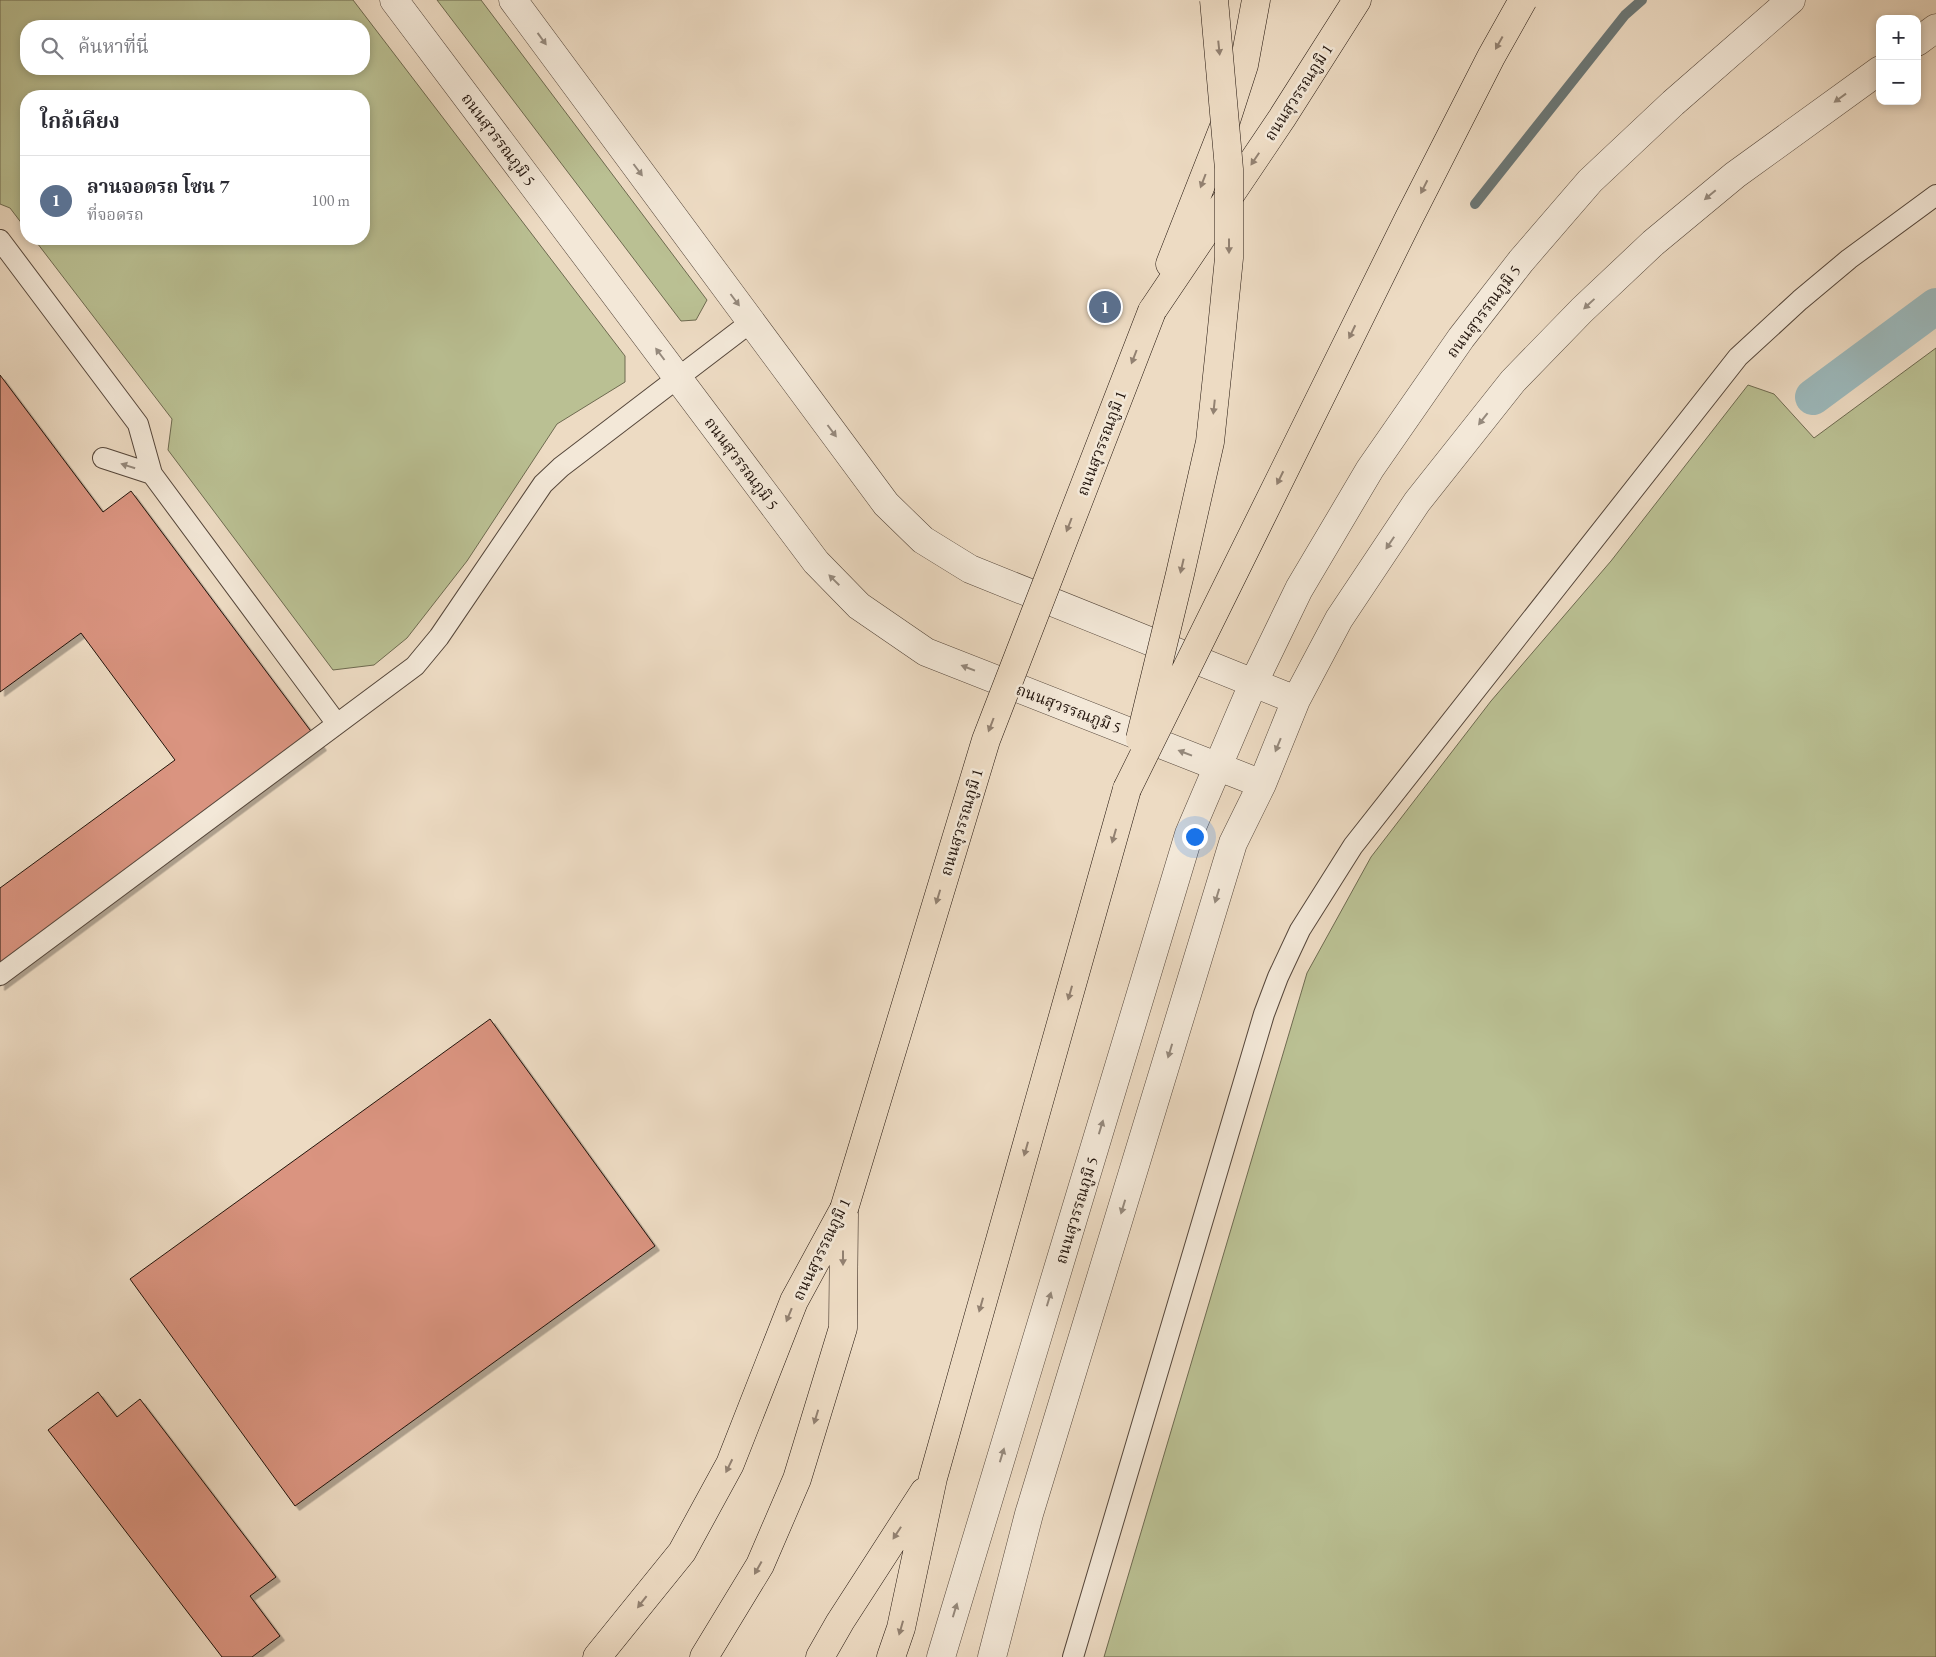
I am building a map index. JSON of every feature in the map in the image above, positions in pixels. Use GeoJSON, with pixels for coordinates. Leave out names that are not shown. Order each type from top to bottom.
{"type":"FeatureCollection","features":[{"type":"Feature","properties":{"kind":"highway"},"geometry":{"type":"LineString","coordinates":[[891,1657],[902,1628],[933,1478],[1128,789],[1210,442],[1229,258],[1229,169],[1214,0]]}},
{"type":"Feature","properties":{"kind":"highway"},"geometry":{"type":"LineString","coordinates":[[1152,311],[1225,124],[1244,65],[1256,0]]}},
{"type":"Feature","properties":{"kind":"highway","name":"ถนนสุวรรณภูมิ 1"},"geometry":{"type":"LineString","coordinates":[[597,1657],[682,1552],[730,1464],[794,1302],[844,1210],[986,740],[1152,311],[1282,118],[1357,0]]}},
{"type":"Feature","properties":{"kind":"highway"},"geometry":{"type":"LineString","coordinates":[[1128,789],[1409,218],[1491,57],[1523,0]]}},
{"type":"Feature","properties":{"kind":"highway"},"geometry":{"type":"LineString","coordinates":[[704,1657],[760,1566],[797,1479],[843,1328],[844,1210]]}},
{"type":"Feature","properties":{"kind":"highway"},"geometry":{"type":"LineString","coordinates":[[820,1657],[840,1622],[933,1478]]}},
{"type":"Feature","properties":{"kind":"street","name":"ถนนสุวรรณภูมิ 5"},"geometry":{"type":"LineString","coordinates":[[394,0],[816,562],[859,606],[926,652],[1218,765],[1262,784]]}},
{"type":"Feature","properties":{"kind":"street"},"geometry":{"type":"LineString","coordinates":[[513,0],[886,504],[923,540],[970,569],[1296,700]]}},
{"type":"Feature","properties":{"kind":"street","name":"ถนนสุวรรณภูมิ 5"},"geometry":{"type":"LineString","coordinates":[[941,1657],[1189,834],[1253,684],[1299,590],[1370,470],[1461,338],[1509,276],[1590,181],[1673,103],[1791,0]]}},
{"type":"Feature","properties":{"kind":"street"},"geometry":{"type":"LineString","coordinates":[[1921,39],[1936,28]]}},
{"type":"Feature","properties":{"kind":"street"},"geometry":{"type":"LineString","coordinates":[[992,1657],[1029,1514],[1233,843],[1262,784],[1296,700],[1339,619],[1417,502],[1513,381],[1582,310],[1653,243],[1735,175],[1876,73]]}},
{"type":"Feature","properties":{"kind":"lane"},"geometry":{"type":"LineString","coordinates":[[1073,1657],[1264,1014],[1278,977],[1300,930],[1353,846],[1738,357],[1800,300],[1849,259],[1936,194]]}},
{"type":"Feature","properties":{"kind":"lane"},"geometry":{"type":"LineString","coordinates":[[0,240],[138,424],[152,474],[337,724]]}},
{"type":"Feature","properties":{"kind":"lane"},"geometry":{"type":"LineString","coordinates":[[0,975],[415,666],[439,637],[543,484],[561,466],[751,322]]}},
{"type":"Feature","properties":{"kind":"lane"},"geometry":{"type":"LineString","coordinates":[[103,458],[152,474]]}},
{"type":"Feature","properties":{"kind":"green space"},"geometry":{"type":"Polygon","coordinates":[[[0,0],[353,0],[368,20],[20,20],[20,75],[370,75],[370,22],[625,356],[625,382],[557,424],[467,561],[407,638],[374,665],[333,670],[168,450],[172,419],[39,245],[370,245],[370,90],[20,90],[20,221],[10,208],[0,204],[0,0]]]}},
{"type":"Feature","properties":{"kind":"green space"},"geometry":{"type":"Polygon","coordinates":[[[437,0],[481,0],[707,300],[696,320],[681,321],[437,0]]]}},
{"type":"Feature","properties":{"kind":"green space"},"geometry":{"type":"Polygon","coordinates":[[[1936,348],[1936,1657],[1104,1657],[1307,973],[1371,857],[1491,701],[1611,561],[1748,385],[1774,394],[1814,438],[1936,348]]]}},
{"type":"Feature","properties":{"kind":"building"},"geometry":{"type":"Polygon","coordinates":[[[0,375],[103,512],[131,491],[322,746],[0,986],[0,888],[175,760],[81,633],[0,692],[0,375]]]}},
{"type":"Feature","properties":{"kind":"building"},"geometry":{"type":"Polygon","coordinates":[[[490,1019],[655,1246],[295,1506],[130,1279],[490,1019]]]}},
{"type":"Feature","properties":{"kind":"building"},"geometry":{"type":"Polygon","coordinates":[[[98,1392],[117,1417],[140,1399],[276,1577],[250,1596],[280,1636],[252,1657],[222,1657],[48,1430],[98,1392]]]}},
{"type":"Feature","properties":{"kind":"waterway"},"geometry":{"type":"LineString","coordinates":[[1475,204],[1625,15],[1642,0]]}},
{"type":"Feature","properties":{"kind":"waterway"},"geometry":{"type":"LineString","coordinates":[[1813,397],[1936,306]]}},
{"type":"Feature","properties":{"kind":"place","name":"ลานจอดรถ โซน 7"},"geometry":{"type":"Point","coordinates":[1105,307]}}]}
